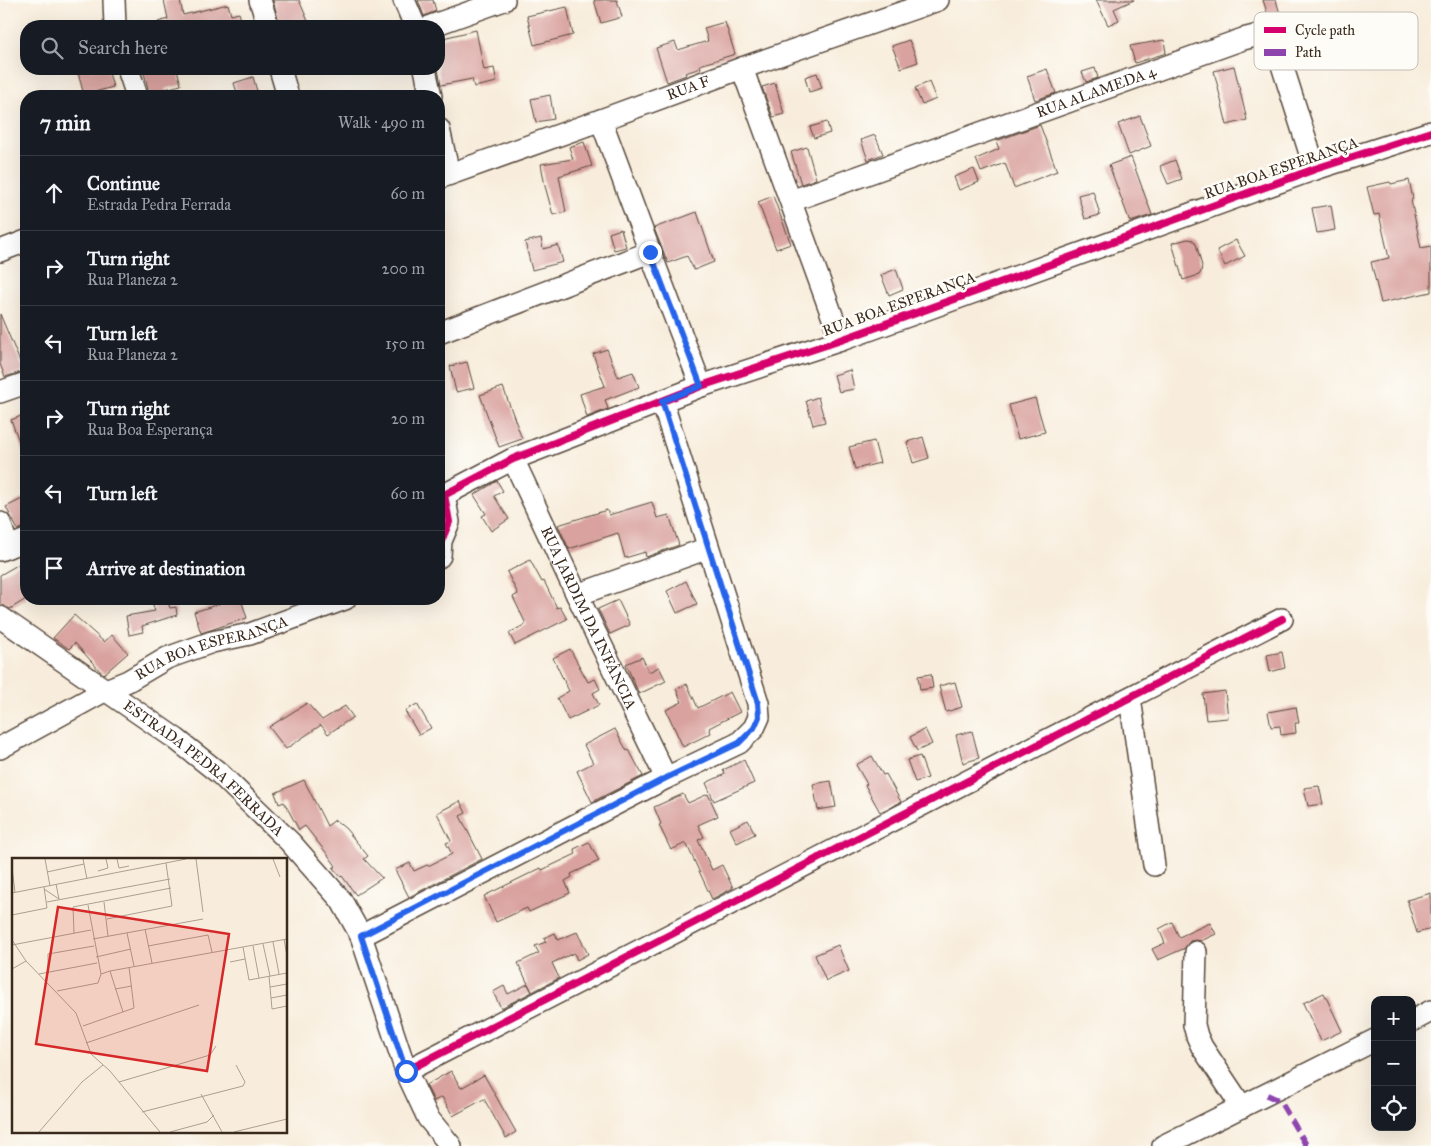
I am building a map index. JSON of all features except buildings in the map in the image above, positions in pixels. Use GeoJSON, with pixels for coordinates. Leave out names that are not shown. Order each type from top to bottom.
{"type":"FeatureCollection","features":[{"type":"Feature","properties":{"kind":"street"},"geometry":{"type":"LineString","coordinates":[[114,0],[115,20]]}},
{"type":"Feature","properties":{"kind":"street"},"geometry":{"type":"LineString","coordinates":[[260,0],[266,20]]}},
{"type":"Feature","properties":{"kind":"street"},"geometry":{"type":"LineString","coordinates":[[404,0],[412,20]]}},
{"type":"Feature","properties":{"kind":"street"},"geometry":{"type":"LineString","coordinates":[[445,21],[504,0]]}},
{"type":"Feature","properties":{"kind":"street","name":"RUA F"},"geometry":{"type":"LineString","coordinates":[[445,176],[742,68],[938,0]]}},
{"type":"Feature","properties":{"kind":"street","name":"RUA ALAMEDA 4"},"geometry":{"type":"LineString","coordinates":[[791,201],[1243,38],[1254,36]]}},
{"type":"Feature","properties":{"kind":"street"},"geometry":{"type":"LineString","coordinates":[[742,68],[841,340]]}},
{"type":"Feature","properties":{"kind":"street","name":"RUA ALAMEDA 4"},"geometry":{"type":"LineString","coordinates":[[1284,70],[1315,170]]}},
{"type":"Feature","properties":{"kind":"street"},"geometry":{"type":"LineString","coordinates":[[130,75],[135,90]]}},
{"type":"Feature","properties":{"kind":"street"},"geometry":{"type":"LineString","coordinates":[[282,75],[286,90]]}},
{"type":"Feature","properties":{"kind":"street"},"geometry":{"type":"LineString","coordinates":[[427,75],[430,90]]}},
{"type":"Feature","properties":{"kind":"street"},"geometry":{"type":"LineString","coordinates":[[601,120],[701,386]]}},
{"type":"Feature","properties":{"kind":"street","name":"RUA BOA ESPERANÇA"},"geometry":{"type":"LineString","coordinates":[[445,492],[513,459],[701,386],[841,340],[1315,170],[1431,132]]}},
{"type":"Feature","properties":{"kind":"street"},"geometry":{"type":"LineString","coordinates":[[0,251],[20,243]]}},
{"type":"Feature","properties":{"kind":"street"},"geometry":{"type":"LineString","coordinates":[[445,331],[650,252]]}},
{"type":"Feature","properties":{"kind":"street"},"geometry":{"type":"LineString","coordinates":[[0,392],[20,385]]}},
{"type":"Feature","properties":{"kind":"street"},"geometry":{"type":"LineString","coordinates":[[361,936],[666,778],[739,743],[754,728],[759,717],[758,703],[662,401]]}},
{"type":"Feature","properties":{"kind":"street","name":"RUA JARDIM DA INFÂNCIA"},"geometry":{"type":"LineString","coordinates":[[513,459],[666,778]]}},
{"type":"Feature","properties":{"kind":"street","name":"RUA BOA ESPERANÇA"},"geometry":{"type":"LineString","coordinates":[[445,505],[449,522],[445,532]]}},
{"type":"Feature","properties":{"kind":"street"},"geometry":{"type":"LineString","coordinates":[[0,523],[11,546]]}},
{"type":"Feature","properties":{"kind":"street"},"geometry":{"type":"LineString","coordinates":[[577,595],[708,548]]}},
{"type":"Feature","properties":{"kind":"street","name":"RUA BOA ESPERANÇA"},"geometry":{"type":"LineString","coordinates":[[0,748],[106,690],[128,681],[167,658],[212,642],[250,634],[330,605]]}},
{"type":"Feature","properties":{"kind":"street","name":"ESTRADA PEDRA FERRADA"},"geometry":{"type":"LineString","coordinates":[[0,617],[176,739],[226,780],[290,842],[341,900],[361,936],[406,1071],[428,1118],[451,1146]]}},
{"type":"Feature","properties":{"kind":"street"},"geometry":{"type":"LineString","coordinates":[[406,1071],[1282,619]]}},
{"type":"Feature","properties":{"kind":"street"},"geometry":{"type":"LineString","coordinates":[[1130,698],[1154,865]]}},
{"type":"Feature","properties":{"kind":"street"},"geometry":{"type":"LineString","coordinates":[[1196,952],[1194,1025],[1197,1036],[1202,1047],[1242,1107]]}},
{"type":"Feature","properties":{"kind":"street"},"geometry":{"type":"LineString","coordinates":[[1416,1019],[1431,1012]]}},
{"type":"Feature","properties":{"kind":"street"},"geometry":{"type":"LineString","coordinates":[[1163,1146],[1373,1041]]}},
{"type":"Feature","properties":{"kind":"marked path"},"geometry":{"type":"LineString","coordinates":[[1267,1095],[1280,1101],[1305,1146]]}},
{"type":"Feature","properties":{"kind":"cycle path"},"geometry":{"type":"LineString","coordinates":[[445,494],[513,459],[701,386],[841,340],[1315,169],[1431,132]]}},
{"type":"Feature","properties":{"kind":"cycle path"},"geometry":{"type":"LineString","coordinates":[[445,500],[449,522],[445,532]]}},
{"type":"Feature","properties":{"kind":"cycle path"},"geometry":{"type":"LineString","coordinates":[[406,1071],[1282,619]]}},
{"type":"Feature","properties":{"kind":"route"},"geometry":{"type":"LineString","coordinates":[[406,1071],[361,936],[666,778],[739,743],[748,736],[759,717],[758,703],[662,401],[701,386],[650,252]]}}]}
